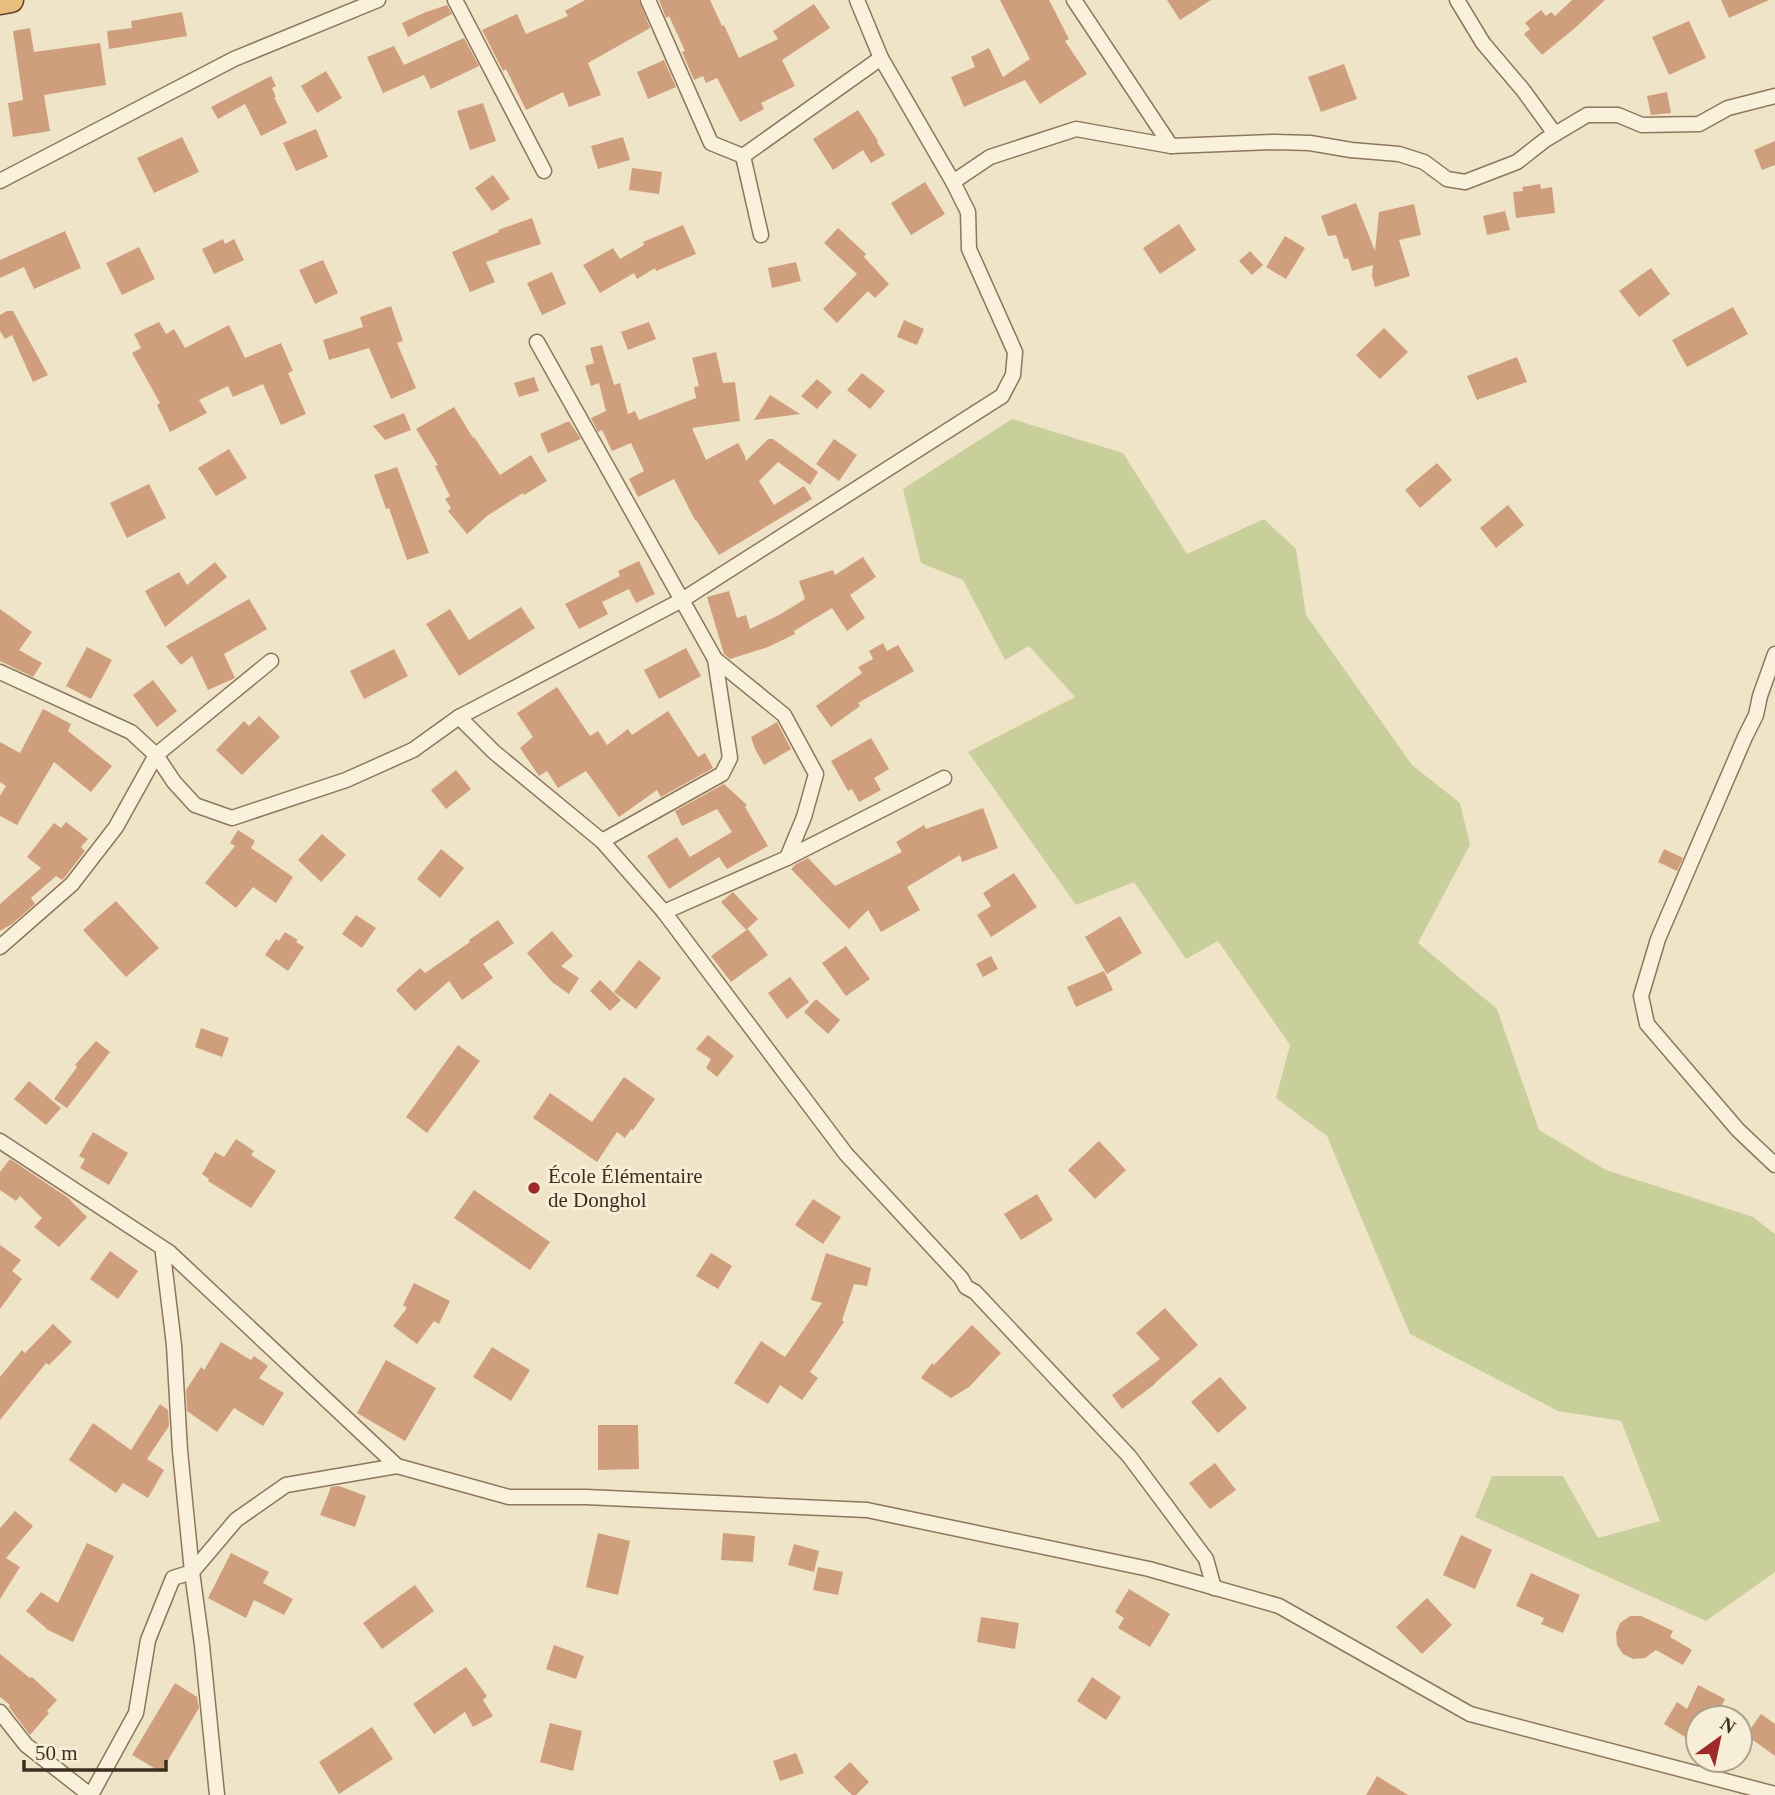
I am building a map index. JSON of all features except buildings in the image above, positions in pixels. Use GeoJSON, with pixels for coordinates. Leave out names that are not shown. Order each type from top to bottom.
{"type":"FeatureCollection","features":[{"type":"Feature","properties":{"kind":"highway"},"geometry":{"type":"LineString","coordinates":[[0,2],[11,0]]}},
{"type":"Feature","properties":{"kind":"street"},"geometry":{"type":"LineString","coordinates":[[0,181],[233,59],[378,0]]}},
{"type":"Feature","properties":{"kind":"street"},"geometry":{"type":"LineString","coordinates":[[455,0],[544,171]]}},
{"type":"Feature","properties":{"kind":"street"},"geometry":{"type":"LineString","coordinates":[[648,0],[711,143],[743,156]]}},
{"type":"Feature","properties":{"kind":"street"},"geometry":{"type":"LineString","coordinates":[[0,672],[131,732],[156,755],[174,782],[195,805],[232,818],[346,780],[413,750],[459,717],[682,600],[1002,396],[1013,375],[1015,352],[969,249],[968,212],[881,58],[857,0]]}},
{"type":"Feature","properties":{"kind":"street"},"geometry":{"type":"LineString","coordinates":[[1074,0],[1171,146]]}},
{"type":"Feature","properties":{"kind":"street"},"geometry":{"type":"LineString","coordinates":[[1457,0],[1483,43],[1523,90],[1555,134]]}},
{"type":"Feature","properties":{"kind":"street"},"geometry":{"type":"LineString","coordinates":[[743,156],[881,58]]}},
{"type":"Feature","properties":{"kind":"street"},"geometry":{"type":"LineString","coordinates":[[953,182],[990,157],[1076,129],[1171,146],[1310,143],[1399,154],[1424,162],[1447,179],[1465,182],[1517,162],[1545,140],[1587,114],[1618,115],[1642,125],[1699,124],[1728,108],[1775,96]]}},
{"type":"Feature","properties":{"kind":"street"},"geometry":{"type":"LineString","coordinates":[[743,156],[761,235]]}},
{"type":"Feature","properties":{"kind":"street"},"geometry":{"type":"LineString","coordinates":[[537,342],[715,659],[730,758],[722,774],[602,841]]}},
{"type":"Feature","properties":{"kind":"street"},"geometry":{"type":"LineString","coordinates":[[1775,654],[1756,715],[1658,939],[1641,996],[1647,1024],[1738,1130],[1775,1165]]}},
{"type":"Feature","properties":{"kind":"street"},"geometry":{"type":"LineString","coordinates":[[715,659],[784,715],[816,775],[804,817],[787,858]]}},
{"type":"Feature","properties":{"kind":"street"},"geometry":{"type":"LineString","coordinates":[[0,947],[72,884],[116,827],[156,755],[271,660]]}},
{"type":"Feature","properties":{"kind":"street"},"geometry":{"type":"LineString","coordinates":[[459,717],[494,752],[602,841],[664,912],[846,1154],[961,1278],[966,1287],[975,1292],[1129,1456],[1206,1559],[1214,1588]]}},
{"type":"Feature","properties":{"kind":"street"},"geometry":{"type":"LineString","coordinates":[[664,912],[787,858],[944,778]]}},
{"type":"Feature","properties":{"kind":"street"},"geometry":{"type":"LineString","coordinates":[[0,1141],[169,1252],[397,1466]]}},
{"type":"Feature","properties":{"kind":"street"},"geometry":{"type":"LineString","coordinates":[[164,1250],[174,1345],[180,1451],[217,1795]]}},
{"type":"Feature","properties":{"kind":"street"},"geometry":{"type":"LineString","coordinates":[[0,1712],[26,1745],[90,1795],[136,1713],[148,1640],[173,1578],[192,1572],[236,1521],[286,1485],[397,1466],[509,1497],[586,1497],[867,1510],[1149,1569],[1279,1606],[1470,1714],[1775,1794]]}},
{"type":"Feature","properties":{"kind":"green space"},"geometry":{"type":"Polygon","coordinates":[[[1012,419],[1123,453],[1187,554],[1264,519],[1296,549],[1306,615],[1412,765],[1460,803],[1470,845],[1418,943],[1497,1009],[1539,1130],[1606,1170],[1753,1217],[1775,1234],[1775,1572],[1706,1621],[1475,1517],[1492,1476],[1563,1476],[1598,1538],[1660,1521],[1621,1421],[1558,1411],[1410,1334],[1327,1136],[1276,1098],[1290,1045],[1218,941],[1186,959],[1134,882],[1076,905],[968,752],[1075,697],[1029,646],[1005,660],[963,580],[921,563],[903,489],[1012,419]]]}},
{"type":"Feature","properties":{"kind":"place","name":"École Élémentaire de Donghol"},"geometry":{"type":"Point","coordinates":[534,1188]}}]}
